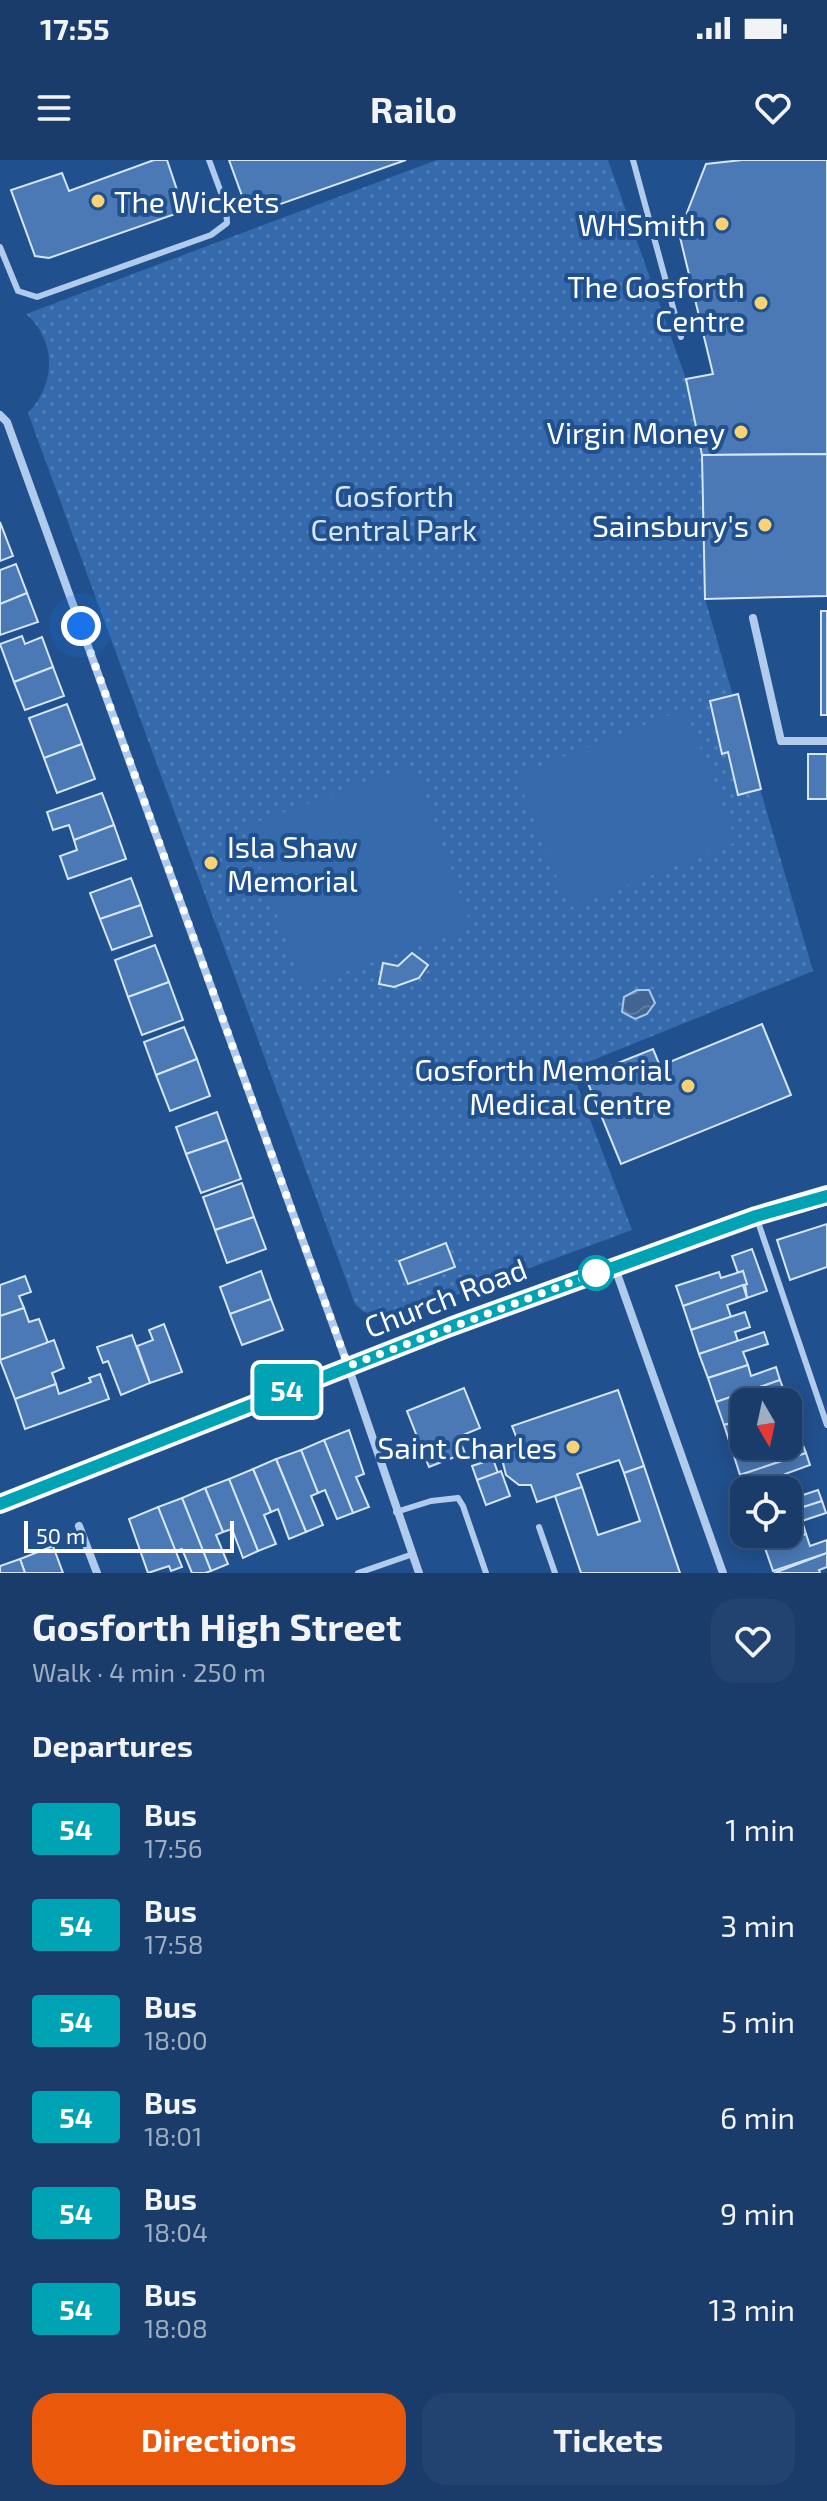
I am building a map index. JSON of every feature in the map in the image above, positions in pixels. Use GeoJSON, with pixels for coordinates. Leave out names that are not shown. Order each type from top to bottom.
{"type":"FeatureCollection","features":[{"type":"Feature","properties":{"kind":"main road","name":"Church Road"},"geometry":{"type":"LineString","coordinates":[[0,1504],[348,1366],[615,1266],[756,1216],[827,1195]]}},
{"type":"Feature","properties":{"kind":"street"},"geometry":{"type":"LineString","coordinates":[[4,418],[348,1366],[419,1573]]}},
{"type":"Feature","properties":{"kind":"street"},"geometry":{"type":"LineString","coordinates":[[753,618],[781,741],[827,741]]}},
{"type":"Feature","properties":{"kind":"street"},"geometry":{"type":"LineString","coordinates":[[615,1266],[723,1573]]}},
{"type":"Feature","properties":{"kind":"street"},"geometry":{"type":"LineString","coordinates":[[79,1526],[97,1573]]}},
{"type":"Feature","properties":{"kind":"lane"},"geometry":{"type":"LineString","coordinates":[[0,247],[18,291],[37,297],[211,235],[227,223],[226,206],[209,160]]}},
{"type":"Feature","properties":{"kind":"lane"},"geometry":{"type":"LineString","coordinates":[[633,160],[681,337]]}},
{"type":"Feature","properties":{"kind":"lane"},"geometry":{"type":"LineString","coordinates":[[756,1216],[827,1425]]}},
{"type":"Feature","properties":{"kind":"lane"},"geometry":{"type":"LineString","coordinates":[[396,1512],[431,1501],[458,1498],[486,1573]]}},
{"type":"Feature","properties":{"kind":"lane"},"geometry":{"type":"LineString","coordinates":[[539,1527],[555,1573]]}},
{"type":"Feature","properties":{"kind":"lane"},"geometry":{"type":"LineString","coordinates":[[358,1573],[413,1554]]}},
{"type":"Feature","properties":{"kind":"green space","name":"Gosforth Central Park"},"geometry":{"type":"Polygon","coordinates":[[[437,160],[608,160],[686,379],[702,455],[705,599],[813,971],[571,1069],[632,1230],[392,1319],[364,1312],[355,1304],[28,413],[44,390],[49,364],[44,337],[26,314],[437,160]]]}},
{"type":"Feature","properties":{"kind":"green space"},"geometry":{"type":"Polygon","coordinates":[[[685,709],[737,842],[569,908],[516,775],[685,709]]]}},
{"type":"Feature","properties":{"kind":"green space"},"geometry":{"type":"Polygon","coordinates":[[[414,765],[472,927],[303,987],[245,826],[414,765]]]}},
{"type":"Feature","properties":{"kind":"water"},"geometry":{"type":"Polygon","coordinates":[[[637,990],[649,990],[655,1003],[647,1014],[635,1019],[622,1012],[624,997],[637,990]]]}},
{"type":"Feature","properties":{"kind":"building","name":"The Wickets"},"geometry":{"type":"Polygon","coordinates":[[[154,160],[167,160],[184,211],[49,258],[35,256],[11,190],[62,173],[69,191],[154,160]]]}},
{"type":"Feature","properties":{"kind":"building"},"geometry":{"type":"Polygon","coordinates":[[[229,160],[406,160],[249,215],[229,160]]]}},
{"type":"Feature","properties":{"kind":"building","name":"The Gosforth Centre"},"geometry":{"type":"Polygon","coordinates":[[[742,160],[827,160],[827,454],[702,455],[686,379],[713,374],[679,233],[706,164],[742,160]]]}},
{"type":"Feature","properties":{"kind":"building","name":"Sainsbury's"},"geometry":{"type":"Polygon","coordinates":[[[827,454],[827,596],[705,599],[702,455],[827,454]]]}},
{"type":"Feature","properties":{"kind":"building"},"geometry":{"type":"Polygon","coordinates":[[[0,522],[13,556],[0,561],[0,522]]]}},
{"type":"Feature","properties":{"kind":"building"},"geometry":{"type":"Polygon","coordinates":[[[16,564],[27,593],[0,604],[0,570],[16,564]]]}},
{"type":"Feature","properties":{"kind":"building"},"geometry":{"type":"Polygon","coordinates":[[[27,593],[38,622],[0,635],[0,604],[27,593]]]}},
{"type":"Feature","properties":{"kind":"building"},"geometry":{"type":"Polygon","coordinates":[[[821,611],[827,611],[827,715],[821,715],[821,611]]]}},
{"type":"Feature","properties":{"kind":"building"},"geometry":{"type":"Polygon","coordinates":[[[22,636],[25,644],[42,637],[53,667],[14,682],[0,644],[22,636]]]}},
{"type":"Feature","properties":{"kind":"building"},"geometry":{"type":"Polygon","coordinates":[[[53,667],[64,696],[25,710],[14,682],[53,667]]]}},
{"type":"Feature","properties":{"kind":"building"},"geometry":{"type":"Polygon","coordinates":[[[738,694],[761,789],[738,795],[728,752],[722,754],[710,701],[738,694]]]}},
{"type":"Feature","properties":{"kind":"building"},"geometry":{"type":"Polygon","coordinates":[[[67,704],[82,744],[44,758],[29,718],[67,704]]]}},
{"type":"Feature","properties":{"kind":"building"},"geometry":{"type":"Polygon","coordinates":[[[82,744],[95,779],[57,793],[44,758],[82,744]]]}},
{"type":"Feature","properties":{"kind":"building"},"geometry":{"type":"Polygon","coordinates":[[[808,754],[827,754],[827,799],[808,799],[808,754]]]}},
{"type":"Feature","properties":{"kind":"building"},"geometry":{"type":"Polygon","coordinates":[[[102,793],[114,825],[74,840],[69,825],[53,830],[47,812],[102,793]]]}},
{"type":"Feature","properties":{"kind":"building"},"geometry":{"type":"Polygon","coordinates":[[[114,825],[126,859],[68,879],[60,856],[77,850],[74,840],[114,825]]]}},
{"type":"Feature","properties":{"kind":"building"},"geometry":{"type":"Polygon","coordinates":[[[131,878],[141,905],[100,919],[90,893],[131,878]]]}},
{"type":"Feature","properties":{"kind":"building"},"geometry":{"type":"Polygon","coordinates":[[[141,905],[152,936],[112,950],[100,919],[141,905]]]}},
{"type":"Feature","properties":{"kind":"building"},"geometry":{"type":"Polygon","coordinates":[[[155,945],[169,982],[128,997],[115,960],[155,945]]]}},
{"type":"Feature","properties":{"kind":"building"},"geometry":{"type":"Polygon","coordinates":[[[412,953],[428,965],[419,978],[394,987],[379,984],[383,963],[398,966],[412,953]]]}},
{"type":"Feature","properties":{"kind":"building"},"geometry":{"type":"Polygon","coordinates":[[[169,982],[183,1020],[142,1035],[128,997],[169,982]]]}},
{"type":"Feature","properties":{"kind":"building","name":"Gosforth Memorial Medical Centre"},"geometry":{"type":"Polygon","coordinates":[[[762,1024],[791,1095],[621,1164],[585,1076],[653,1049],[660,1066],[762,1024]]]}},
{"type":"Feature","properties":{"kind":"building"},"geometry":{"type":"Polygon","coordinates":[[[184,1027],[197,1059],[156,1075],[144,1042],[184,1027]]]}},
{"type":"Feature","properties":{"kind":"building"},"geometry":{"type":"Polygon","coordinates":[[[197,1059],[210,1096],[170,1111],[156,1075],[197,1059]]]}},
{"type":"Feature","properties":{"kind":"building"},"geometry":{"type":"Polygon","coordinates":[[[217,1112],[227,1140],[186,1154],[176,1127],[217,1112]]]}},
{"type":"Feature","properties":{"kind":"building"},"geometry":{"type":"Polygon","coordinates":[[[227,1140],[241,1179],[201,1193],[186,1154],[227,1140]]]}},
{"type":"Feature","properties":{"kind":"building"},"geometry":{"type":"Polygon","coordinates":[[[242,1183],[254,1217],[215,1230],[203,1197],[242,1183]]]}},
{"type":"Feature","properties":{"kind":"building"},"geometry":{"type":"Polygon","coordinates":[[[254,1217],[266,1249],[227,1263],[215,1230],[254,1217]]]}},
{"type":"Feature","properties":{"kind":"building"},"geometry":{"type":"Polygon","coordinates":[[[827,1224],[827,1267],[790,1280],[777,1240],[827,1224]]]}},
{"type":"Feature","properties":{"kind":"building"},"geometry":{"type":"Polygon","coordinates":[[[446,1243],[455,1267],[408,1284],[399,1261],[446,1243]]]}},
{"type":"Feature","properties":{"kind":"building"},"geometry":{"type":"Polygon","coordinates":[[[752,1249],[767,1291],[747,1298],[743,1271],[738,1273],[732,1256],[752,1249]]]}},
{"type":"Feature","properties":{"kind":"building"},"geometry":{"type":"Polygon","coordinates":[[[261,1271],[271,1299],[230,1314],[220,1287],[261,1271]]]}},
{"type":"Feature","properties":{"kind":"building"},"geometry":{"type":"Polygon","coordinates":[[[743,1271],[747,1284],[683,1306],[676,1286],[719,1272],[721,1278],[743,1271]]]}},
{"type":"Feature","properties":{"kind":"building"},"geometry":{"type":"Polygon","coordinates":[[[25,1276],[31,1292],[19,1296],[24,1308],[0,1316],[0,1285],[25,1276]]]}},
{"type":"Feature","properties":{"kind":"building"},"geometry":{"type":"Polygon","coordinates":[[[743,1285],[747,1298],[727,1305],[731,1317],[691,1330],[683,1306],[743,1285]]]}},
{"type":"Feature","properties":{"kind":"building"},"geometry":{"type":"Polygon","coordinates":[[[271,1299],[283,1330],[242,1345],[230,1314],[271,1299]]]}},
{"type":"Feature","properties":{"kind":"building"},"geometry":{"type":"Polygon","coordinates":[[[24,1308],[29,1322],[39,1319],[48,1343],[0,1360],[0,1316],[24,1308]]]}},
{"type":"Feature","properties":{"kind":"building"},"geometry":{"type":"Polygon","coordinates":[[[745,1312],[750,1327],[735,1332],[738,1341],[699,1354],[691,1330],[745,1312]]]}},
{"type":"Feature","properties":{"kind":"building"},"geometry":{"type":"Polygon","coordinates":[[[164,1324],[182,1372],[150,1383],[137,1346],[153,1340],[149,1330],[164,1324]]]}},
{"type":"Feature","properties":{"kind":"building"},"geometry":{"type":"Polygon","coordinates":[[[764,1332],[768,1344],[743,1352],[748,1365],[708,1378],[699,1354],[764,1332]]]}},
{"type":"Feature","properties":{"kind":"building"},"geometry":{"type":"Polygon","coordinates":[[[132,1335],[150,1383],[121,1395],[108,1361],[103,1363],[97,1347],[132,1335]]]}},
{"type":"Feature","properties":{"kind":"building"},"geometry":{"type":"Polygon","coordinates":[[[54,1340],[64,1368],[52,1373],[56,1384],[15,1399],[0,1360],[54,1340]]]}},
{"type":"Feature","properties":{"kind":"building"},"geometry":{"type":"Polygon","coordinates":[[[748,1365],[751,1376],[776,1367],[780,1380],[757,1388],[730,1388],[730,1397],[716,1402],[708,1378],[748,1365]]]}},
{"type":"Feature","properties":{"kind":"building"},"geometry":{"type":"Polygon","coordinates":[[[100,1374],[109,1399],[25,1429],[15,1399],[56,1384],[59,1394],[91,1382],[89,1378],[100,1374]]]}},
{"type":"Feature","properties":{"kind":"building"},"geometry":{"type":"Polygon","coordinates":[[[780,1380],[783,1388],[757,1388],[780,1380]]]}},
{"type":"Feature","properties":{"kind":"building"},"geometry":{"type":"Polygon","coordinates":[[[464,1388],[480,1428],[458,1437],[465,1453],[429,1467],[407,1411],[464,1388]]]}},
{"type":"Feature","properties":{"kind":"building","name":"Saint Charles"},"geometry":{"type":"Polygon","coordinates":[[[618,1390],[644,1466],[624,1473],[619,1460],[577,1474],[582,1487],[537,1502],[531,1485],[519,1485],[506,1475],[503,1463],[506,1451],[517,1439],[512,1426],[618,1390]]]}},
{"type":"Feature","properties":{"kind":"building"},"geometry":{"type":"Polygon","coordinates":[[[730,1397],[730,1423],[724,1425],[716,1402],[730,1397]]]}},
{"type":"Feature","properties":{"kind":"building"},"geometry":{"type":"Polygon","coordinates":[[[730,1423],[730,1444],[724,1425],[730,1423]]]}},
{"type":"Feature","properties":{"kind":"building"},"geometry":{"type":"Polygon","coordinates":[[[349,1430],[364,1474],[356,1477],[369,1507],[353,1513],[324,1440],[349,1430]]]}},
{"type":"Feature","properties":{"kind":"building"},"geometry":{"type":"Polygon","coordinates":[[[324,1440],[353,1513],[337,1519],[325,1490],[318,1493],[301,1450],[324,1440]]]}},
{"type":"Feature","properties":{"kind":"building"},"geometry":{"type":"Polygon","coordinates":[[[301,1450],[318,1493],[311,1496],[323,1525],[306,1532],[276,1459],[301,1450]]]}},
{"type":"Feature","properties":{"kind":"building"},"geometry":{"type":"Polygon","coordinates":[[[806,1453],[810,1465],[786,1476],[740,1476],[785,1460],[802,1460],[802,1454],[806,1453]]]}},
{"type":"Feature","properties":{"kind":"building"},"geometry":{"type":"Polygon","coordinates":[[[276,1459],[306,1532],[289,1539],[278,1509],[271,1512],[253,1469],[276,1459]]]}},
{"type":"Feature","properties":{"kind":"building"},"geometry":{"type":"Polygon","coordinates":[[[493,1459],[498,1473],[477,1480],[472,1466],[493,1459]]]}},
{"type":"Feature","properties":{"kind":"building"},"geometry":{"type":"Polygon","coordinates":[[[735,1460],[785,1460],[740,1475],[735,1460]]]}},
{"type":"Feature","properties":{"kind":"building"},"geometry":{"type":"Polygon","coordinates":[[[644,1466],[680,1573],[581,1573],[555,1496],[582,1487],[598,1535],[640,1521],[624,1473],[644,1466]]]}},
{"type":"Feature","properties":{"kind":"building"},"geometry":{"type":"Polygon","coordinates":[[[253,1469],[271,1512],[264,1515],[276,1544],[258,1551],[229,1479],[253,1469]]]}},
{"type":"Feature","properties":{"kind":"building"},"geometry":{"type":"Polygon","coordinates":[[[501,1471],[510,1496],[486,1505],[477,1480],[501,1471]]]}},
{"type":"Feature","properties":{"kind":"building"},"geometry":{"type":"Polygon","coordinates":[[[229,1479],[258,1551],[243,1558],[232,1529],[223,1532],[205,1488],[229,1479]]]}},
{"type":"Feature","properties":{"kind":"building"},"geometry":{"type":"Polygon","coordinates":[[[205,1488],[223,1532],[216,1535],[228,1564],[211,1571],[182,1498],[205,1488]]]}},
{"type":"Feature","properties":{"kind":"building"},"geometry":{"type":"Polygon","coordinates":[[[818,1490],[822,1501],[802,1507],[802,1495],[818,1490]]]}},
{"type":"Feature","properties":{"kind":"building"},"geometry":{"type":"Polygon","coordinates":[[[182,1498],[211,1571],[192,1573],[182,1549],[175,1551],[158,1507],[182,1498]]]}},
{"type":"Feature","properties":{"kind":"building"},"geometry":{"type":"Polygon","coordinates":[[[822,1501],[826,1513],[802,1521],[802,1507],[822,1501]]]}},
{"type":"Feature","properties":{"kind":"building"},"geometry":{"type":"Polygon","coordinates":[[[158,1507],[182,1567],[171,1571],[169,1566],[148,1573],[129,1519],[158,1507]]]}},
{"type":"Feature","properties":{"kind":"building"},"geometry":{"type":"Polygon","coordinates":[[[806,1534],[810,1546],[827,1540],[827,1553],[773,1571],[765,1548],[802,1548],[802,1535],[806,1534]]]}},
{"type":"Feature","properties":{"kind":"building"},"geometry":{"type":"Polygon","coordinates":[[[53,1546],[63,1573],[25,1573],[20,1559],[53,1546]]]}},
{"type":"Feature","properties":{"kind":"building"},"geometry":{"type":"Polygon","coordinates":[[[827,1553],[827,1567],[819,1570],[820,1573],[774,1573],[827,1553]]]}},
{"type":"Feature","properties":{"kind":"building"},"geometry":{"type":"Polygon","coordinates":[[[20,1559],[25,1573],[0,1573],[0,1566],[20,1559]]]}},
{"type":"Feature","properties":{"kind":"bus line","name":"54"},"geometry":{"type":"LineString","coordinates":[[0,1504],[450,1327],[756,1216],[827,1196]]}},
{"type":"Feature","properties":{"kind":"place","name":"The Wickets"},"geometry":{"type":"Point","coordinates":[98,201]}},
{"type":"Feature","properties":{"kind":"place","name":"WHSmith"},"geometry":{"type":"Point","coordinates":[722,224]}},
{"type":"Feature","properties":{"kind":"place","name":"The Gosforth Centre"},"geometry":{"type":"Point","coordinates":[761,303]}},
{"type":"Feature","properties":{"kind":"place","name":"Virgin Money"},"geometry":{"type":"Point","coordinates":[741,432]}},
{"type":"Feature","properties":{"kind":"place","name":"Sainsbury's"},"geometry":{"type":"Point","coordinates":[765,525]}},
{"type":"Feature","properties":{"kind":"place","name":"Isla Shaw Memorial"},"geometry":{"type":"Point","coordinates":[211,863]}},
{"type":"Feature","properties":{"kind":"place","name":"Gosforth Memorial Medical Centre"},"geometry":{"type":"Point","coordinates":[688,1086]}},
{"type":"Feature","properties":{"kind":"place","name":"Saint Charles"},"geometry":{"type":"Point","coordinates":[573,1447]}},
{"type":"Feature","properties":{"kind":"route"},"geometry":{"type":"LineString","coordinates":[[81,626],[348,1366],[596,1273]]}}]}
